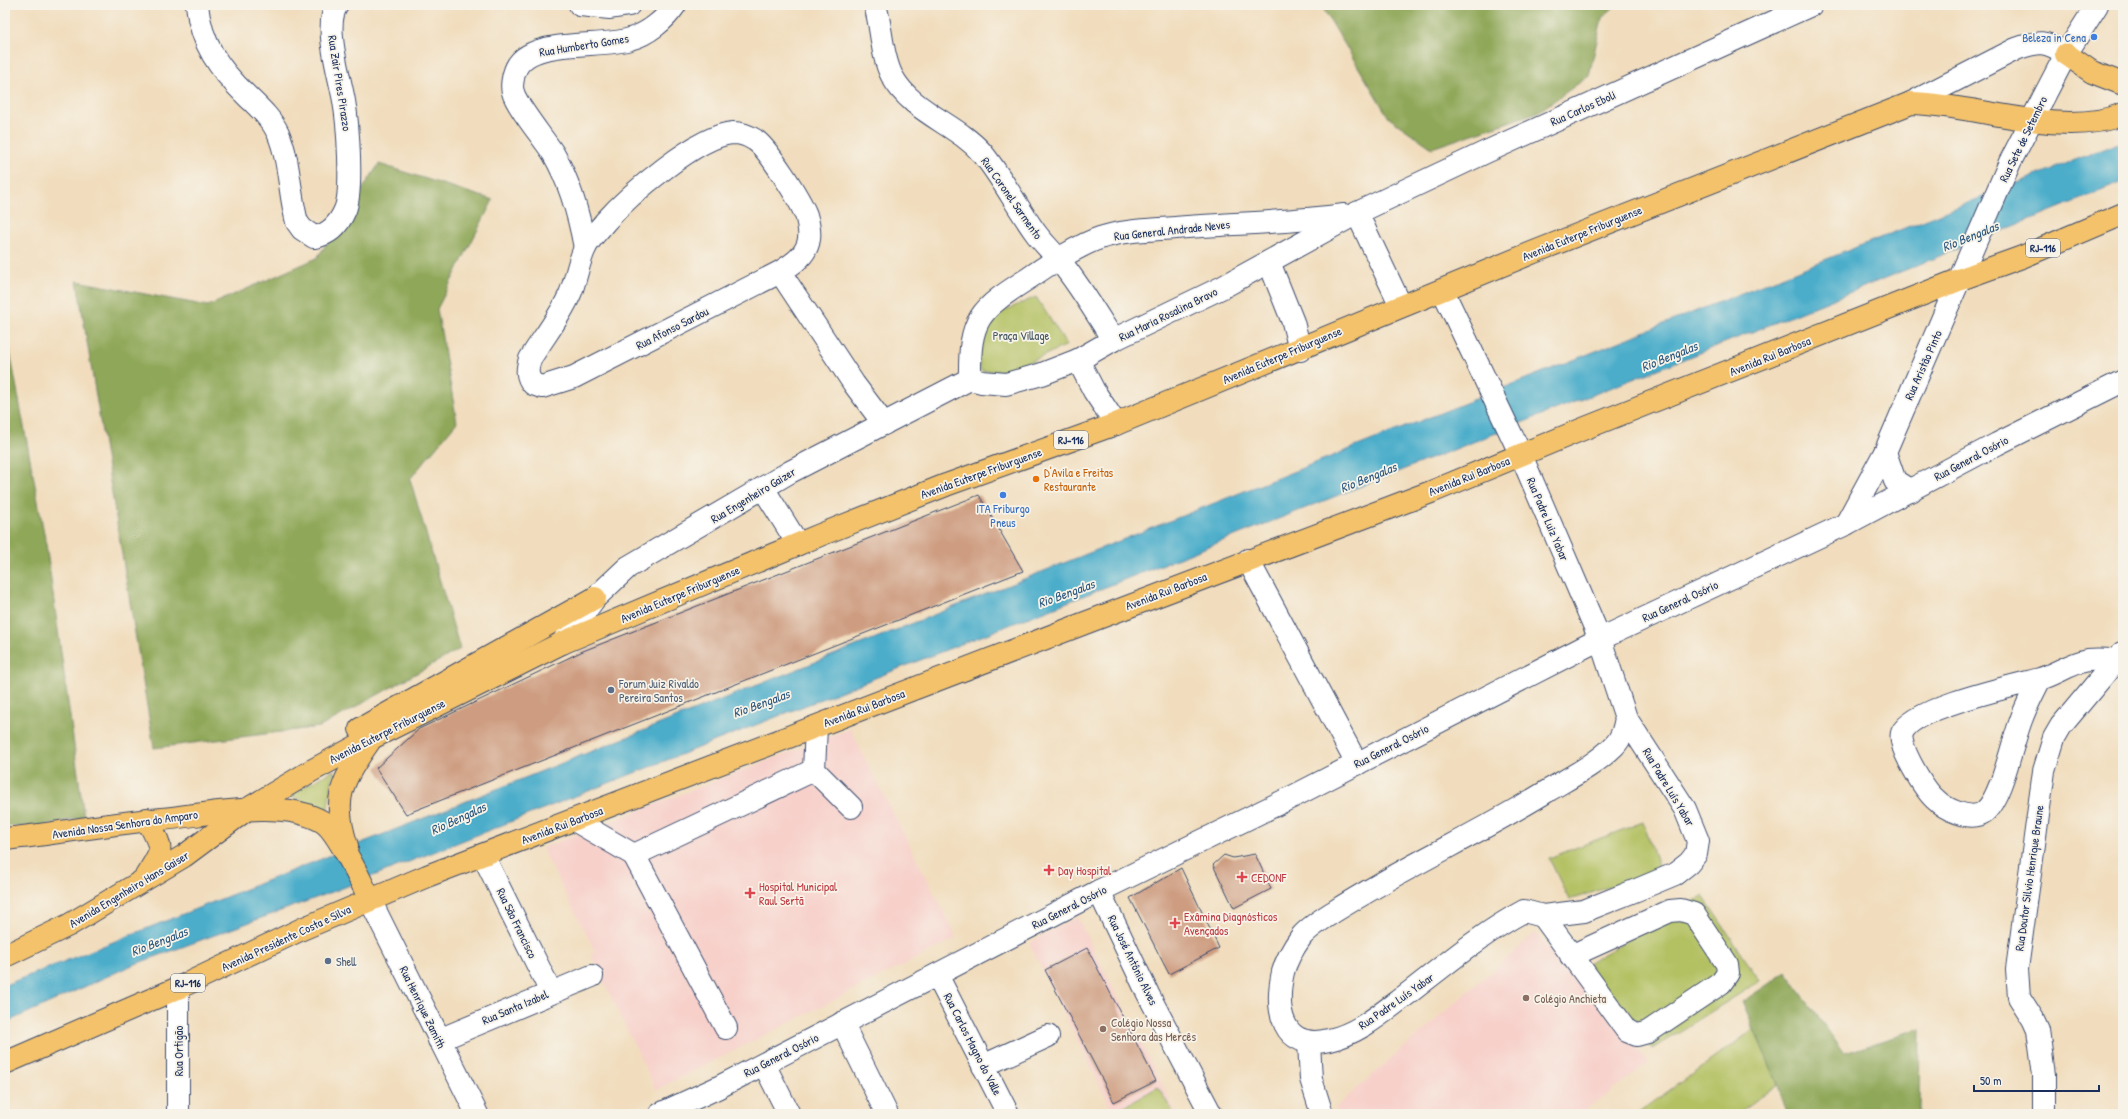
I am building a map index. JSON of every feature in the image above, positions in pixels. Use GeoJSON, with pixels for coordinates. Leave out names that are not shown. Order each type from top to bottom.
{"type":"FeatureCollection","features":[{"type":"Feature","properties":{"kind":"main road"},"geometry":{"type":"LineString","coordinates":[[2066,54],[2092,72],[2123,84]]}},
{"type":"Feature","properties":{"kind":"main road","name":"Avenida Euterpe Friburguense"},"geometry":{"type":"LineString","coordinates":[[246,810],[311,771],[372,738],[562,643],[798,544],[946,485],[1116,424],[1175,398],[1300,350],[1401,306],[1443,291],[1534,252],[1912,103],[1934,103],[1961,107],[2032,121]]}},
{"type":"Feature","properties":{"kind":"main road","name":"RJ-116"},"geometry":{"type":"LineString","coordinates":[[2032,121],[2095,121],[2123,114]]}},
{"type":"Feature","properties":{"kind":"main road","name":"RJ-116"},"geometry":{"type":"LineString","coordinates":[[1961,279],[2022,257],[2123,214]]}},
{"type":"Feature","properties":{"kind":"main road","name":"Avenida Rui Barbosa"},"geometry":{"type":"LineString","coordinates":[[370,900],[1248,560],[1431,492],[1961,279]]}},
{"type":"Feature","properties":{"kind":"main road"},"geometry":{"type":"LineString","coordinates":[[223,810],[410,699],[595,598]]}},
{"type":"Feature","properties":{"kind":"main road"},"geometry":{"type":"LineString","coordinates":[[370,900],[354,866],[341,827],[339,810],[341,790],[348,772],[372,738]]}},
{"type":"Feature","properties":{"kind":"main road","name":"Avenida Nossa Senhora do Amparo"},"geometry":{"type":"LineString","coordinates":[[5,839],[223,810],[293,811],[310,816],[325,823],[354,866]]}},
{"type":"Feature","properties":{"kind":"main road","name":"Avenida Engenheiro Hans Gaiser"},"geometry":{"type":"LineString","coordinates":[[5,956],[69,925],[184,856],[246,810]]}},
{"type":"Feature","properties":{"kind":"main road"},"geometry":{"type":"LineString","coordinates":[[144,880],[160,855],[160,844],[147,819]]}},
{"type":"Feature","properties":{"kind":"main road","name":"Avenida Presidente Costa e Silva"},"geometry":{"type":"LineString","coordinates":[[5,1063],[178,988],[302,929],[370,900]]}},
{"type":"Feature","properties":{"kind":"street","name":"Rua Zair Pires Pirazzo"},"geometry":{"type":"LineString","coordinates":[[197,5],[201,26],[209,51],[240,89],[271,121],[278,133],[287,168],[297,222],[302,229],[314,237],[327,233],[334,226],[345,209],[348,200],[348,138],[344,102],[331,28],[334,9],[337,5]]}},
{"type":"Feature","properties":{"kind":"street"},"geometry":{"type":"LineString","coordinates":[[580,5],[599,8],[629,5]]}},
{"type":"Feature","properties":{"kind":"street","name":"Rua Humberto Gomes"},"geometry":{"type":"LineString","coordinates":[[585,248],[581,222],[570,187],[553,154],[513,92],[515,70],[523,60],[535,52],[548,48],[610,43],[630,39],[661,22],[675,5]]}},
{"type":"Feature","properties":{"kind":"street","name":"Rua Coronel Sarmento"},"geometry":{"type":"LineString","coordinates":[[875,5],[892,75],[903,91],[921,108],[945,122],[967,138],[982,154],[1007,187],[1035,232],[1059,260],[1113,340]]}},
{"type":"Feature","properties":{"kind":"street","name":"Rua Carlos Eboli"},"geometry":{"type":"LineString","coordinates":[[1357,213],[1486,152],[1811,5]]}},
{"type":"Feature","properties":{"kind":"street","name":"Rua Sete de Setembro"},"geometry":{"type":"LineString","coordinates":[[1961,279],[2010,162],[2066,54],[2097,5]]}},
{"type":"Feature","properties":{"kind":"street","name":"Avenida Euterpe Friburguense"},"geometry":{"type":"LineString","coordinates":[[1912,103],[1942,86],[2016,49],[2043,42],[2053,45],[2066,54]]}},
{"type":"Feature","properties":{"kind":"street","name":"Rua Afonso Sardou"},"geometry":{"type":"LineString","coordinates":[[734,133],[746,135],[757,141],[791,189],[806,216],[809,240],[805,251],[791,266],[780,272],[574,377],[542,387],[533,384],[528,378],[530,359],[569,295],[585,248],[618,209],[657,174],[710,140],[722,135],[734,133]]}},
{"type":"Feature","properties":{"kind":"street"},"geometry":{"type":"LineString","coordinates":[[1357,213],[1401,306]]}},
{"type":"Feature","properties":{"kind":"street","name":"Rua General Andrade Neves"},"geometry":{"type":"LineString","coordinates":[[970,379],[972,336],[982,314],[998,297],[1099,238],[1132,232],[1230,224],[1262,224],[1312,220],[1357,213]]}},
{"type":"Feature","properties":{"kind":"street","name":"Rua Maria Rosalina Bravo"},"geometry":{"type":"LineString","coordinates":[[970,379],[982,382],[1006,384],[1042,374],[1078,360],[1113,340],[1224,287],[1357,213]]}},
{"type":"Feature","properties":{"kind":"street"},"geometry":{"type":"LineString","coordinates":[[1269,262],[1293,322],[1300,350]]}},
{"type":"Feature","properties":{"kind":"street"},"geometry":{"type":"LineString","coordinates":[[780,272],[854,384],[884,424]]}},
{"type":"Feature","properties":{"kind":"street","name":"Rua Aristão Pinto"},"geometry":{"type":"LineString","coordinates":[[1846,524],[1885,452],[1961,279]]}},
{"type":"Feature","properties":{"kind":"street","name":"Rua Padre Luiz Yabar"},"geometry":{"type":"LineString","coordinates":[[1443,291],[1521,455],[1600,639]]}},
{"type":"Feature","properties":{"kind":"street"},"geometry":{"type":"LineString","coordinates":[[1078,360],[1094,391],[1116,424]]}},
{"type":"Feature","properties":{"kind":"street","name":"Rua Engenheiro Gaizer"},"geometry":{"type":"LineString","coordinates":[[562,643],[595,598],[628,567],[840,445],[970,379]]}},
{"type":"Feature","properties":{"kind":"street","name":"Rua General Osório"},"geometry":{"type":"LineString","coordinates":[[664,1113],[764,1064],[1099,891],[1357,764],[1600,639],[1846,524],[1911,491],[1997,444],[2123,382]]}},
{"type":"Feature","properties":{"kind":"street"},"geometry":{"type":"LineString","coordinates":[[1885,452],[1895,481],[1911,491]]}},
{"type":"Feature","properties":{"kind":"street"},"geometry":{"type":"LineString","coordinates":[[763,488],[798,544]]}},
{"type":"Feature","properties":{"kind":"street"},"geometry":{"type":"LineString","coordinates":[[1248,560],[1357,764]]}},
{"type":"Feature","properties":{"kind":"street","name":"Rua Padre Luís Yabar"},"geometry":{"type":"LineString","coordinates":[[1309,1043],[1330,1040],[1354,1030],[1380,1014],[1496,926],[1524,911],[1543,916],[1584,911],[1675,874],[1689,863],[1696,854],[1698,841],[1685,809],[1626,718],[1600,639]]}},
{"type":"Feature","properties":{"kind":"street","name":"Rua Doutor Silvio Henrique Braune"},"geometry":{"type":"LineString","coordinates":[[2040,679],[2021,721],[2003,777],[1990,806],[1984,812],[1977,815],[1967,815],[1943,805],[1934,798],[1907,756],[1902,743],[1901,735],[1904,728],[1909,723],[1932,711],[2011,685],[2040,679],[2087,660],[2119,656]]}},
{"type":"Feature","properties":{"kind":"street","name":"Rua Doutor Silvio Henrique Braune"},"geometry":{"type":"LineString","coordinates":[[2044,1114],[2044,1075],[2038,1030],[2019,997],[2016,976],[2018,952],[2044,771],[2054,738],[2061,726],[2119,656]]}},
{"type":"Feature","properties":{"kind":"street"},"geometry":{"type":"LineString","coordinates":[[1322,1114],[1311,1079],[1309,1043],[1291,1035],[1280,1016],[1283,971],[1302,936],[1322,920],[1357,897],[1538,797],[1587,766],[1614,746],[1622,736],[1626,718]]}},
{"type":"Feature","properties":{"kind":"street"},"geometry":{"type":"LineString","coordinates":[[816,727],[814,770],[851,807]]}},
{"type":"Feature","properties":{"kind":"street"},"geometry":{"type":"LineString","coordinates":[[634,855],[814,770]]}},
{"type":"Feature","properties":{"kind":"street"},"geometry":{"type":"LineString","coordinates":[[574,820],[634,855],[726,1028]]}},
{"type":"Feature","properties":{"kind":"street","name":"Rua São Francisco"},"geometry":{"type":"LineString","coordinates":[[483,855],[551,992]]}},
{"type":"Feature","properties":{"kind":"street","name":"Rua José Antônio Alves"},"geometry":{"type":"LineString","coordinates":[[1099,891],[1148,994],[1211,1114]]}},
{"type":"Feature","properties":{"kind":"street","name":"Rua Henrique Zamith"},"geometry":{"type":"LineString","coordinates":[[370,900],[477,1114]]}},
{"type":"Feature","properties":{"kind":"street"},"geometry":{"type":"LineString","coordinates":[[1543,916],[1571,956],[1627,1031],[1637,1035],[1648,1032],[1721,983],[1728,972],[1727,964],[1694,914],[1682,910],[1670,911],[1571,956]]}},
{"type":"Feature","properties":{"kind":"street","name":"Rua Carlos Magno do Valle"},"geometry":{"type":"LineString","coordinates":[[937,975],[1008,1114]]}},
{"type":"Feature","properties":{"kind":"street","name":"Rua Santa Izabel"},"geometry":{"type":"LineString","coordinates":[[439,1040],[592,976]]}},
{"type":"Feature","properties":{"kind":"street","name":"Rua Ortigão"},"geometry":{"type":"LineString","coordinates":[[178,988],[178,1114]]}},
{"type":"Feature","properties":{"kind":"street"},"geometry":{"type":"LineString","coordinates":[[842,1023],[887,1114]]}},
{"type":"Feature","properties":{"kind":"street"},"geometry":{"type":"LineString","coordinates":[[983,1066],[1048,1036]]}},
{"type":"Feature","properties":{"kind":"street"},"geometry":{"type":"LineString","coordinates":[[764,1064],[789,1114]]}},
{"type":"Feature","properties":{"kind":"shaded area","name":"Hospital Municipal Raul Sertã"},"geometry":{"type":"Polygon","coordinates":[[[850,729],[957,938],[656,1090],[591,955],[595,951],[542,848],[850,729]]]}},
{"type":"Feature","properties":{"kind":"shaded area","name":"Colégio Nossa Senhora das Mercês"},"geometry":{"type":"Polygon","coordinates":[[[1077,917],[1177,1114],[1114,1114],[1029,943],[1077,917]]]}},
{"type":"Feature","properties":{"kind":"shaded area","name":"Colégio Anchieta"},"geometry":{"type":"Polygon","coordinates":[[[1535,933],[1649,1063],[1580,1114],[1339,1114],[1335,1108],[1535,933]]]}},
{"type":"Feature","properties":{"kind":"green space"},"geometry":{"type":"Polygon","coordinates":[[[1321,5],[1616,5],[1602,18],[1589,76],[1538,112],[1432,148],[1389,118],[1321,5]]]}},
{"type":"Feature","properties":{"kind":"green space"},"geometry":{"type":"Polygon","coordinates":[[[379,164],[493,200],[437,309],[457,422],[410,479],[460,649],[320,727],[154,748],[77,281],[208,306],[317,258],[379,164]]]}},
{"type":"Feature","properties":{"kind":"green space","name":"Praça Village"},"geometry":{"type":"Polygon","coordinates":[[[1036,297],[1067,345],[1010,371],[981,371],[976,347],[983,333],[1001,312],[1036,297]]]}},
{"type":"Feature","properties":{"kind":"green space"},"geometry":{"type":"Polygon","coordinates":[[[5,325],[46,544],[84,817],[38,827],[5,826],[5,325]]]}},
{"type":"Feature","properties":{"kind":"green space"},"geometry":{"type":"Polygon","coordinates":[[[334,770],[327,813],[290,795],[334,770]]]}},
{"type":"Feature","properties":{"kind":"green space"},"geometry":{"type":"Polygon","coordinates":[[[1643,822],[1660,871],[1569,900],[1549,858],[1643,822]]]}},
{"type":"Feature","properties":{"kind":"green space"},"geometry":{"type":"Polygon","coordinates":[[[1703,896],[1760,981],[1652,1049],[1580,968],[1703,896]]]}},
{"type":"Feature","properties":{"kind":"green space"},"geometry":{"type":"Polygon","coordinates":[[[1786,972],[1844,1053],[1920,1029],[1919,1114],[1787,1114],[1778,1084],[1742,1002],[1786,972]]]}},
{"type":"Feature","properties":{"kind":"green space"},"geometry":{"type":"Polygon","coordinates":[[[1754,1029],[1778,1084],[1737,1114],[1637,1114],[1754,1029]]]}},
{"type":"Feature","properties":{"kind":"green space"},"geometry":{"type":"Polygon","coordinates":[[[1158,1087],[1174,1114],[1121,1114],[1118,1110],[1158,1087]]]}},
{"type":"Feature","properties":{"kind":"water","name":"Rio Bengalas"},"geometry":{"type":"Polygon","coordinates":[[[2123,141],[2123,182],[1752,332],[335,891],[130,966],[5,1023],[5,985],[2123,141]]]}},
{"type":"Feature","properties":{"kind":"building","name":"Forum Juiz Rivaldo Pereira Santos"},"geometry":{"type":"Polygon","coordinates":[[[979,495],[1023,571],[406,814],[376,768],[419,729],[583,651],[979,495]]]}},
{"type":"Feature","properties":{"kind":"building","name":"CEDONF"},"geometry":{"type":"Polygon","coordinates":[[[1255,854],[1271,889],[1234,908],[1213,865],[1224,855],[1233,858],[1255,854]]]}},
{"type":"Feature","properties":{"kind":"building","name":"Exâmina Diagnósticos Avençados"},"geometry":{"type":"Polygon","coordinates":[[[1181,868],[1219,948],[1169,974],[1130,898],[1181,868]]]}},
{"type":"Feature","properties":{"kind":"building","name":"Colégio Nossa Senhora das Mercês"},"geometry":{"type":"Polygon","coordinates":[[[1087,948],[1156,1081],[1114,1102],[1045,970],[1087,948]]]}},
{"type":"Feature","properties":{"kind":"place","name":"Beleza in Cena"},"geometry":{"type":"Point","coordinates":[2094,37]}},
{"type":"Feature","properties":{"kind":"place","name":"D'Avila e Freitas Restaurante"},"geometry":{"type":"Point","coordinates":[1036,479]}},
{"type":"Feature","properties":{"kind":"place","name":"ITA Friburgo Pneus"},"geometry":{"type":"Point","coordinates":[1003,495]}},
{"type":"Feature","properties":{"kind":"place","name":"Forum Juiz Rivaldo Pereira Santos"},"geometry":{"type":"Point","coordinates":[611,690]}},
{"type":"Feature","properties":{"kind":"place","name":"Day Hospital"},"geometry":{"type":"Point","coordinates":[1049,870]}},
{"type":"Feature","properties":{"kind":"place","name":"CEDONF"},"geometry":{"type":"Point","coordinates":[1242,877]}},
{"type":"Feature","properties":{"kind":"place","name":"Hospital Municipal Raul Sertã"},"geometry":{"type":"Point","coordinates":[750,893]}},
{"type":"Feature","properties":{"kind":"place","name":"Exâmina Diagnósticos Avençados"},"geometry":{"type":"Point","coordinates":[1175,923]}},
{"type":"Feature","properties":{"kind":"place","name":"Shell"},"geometry":{"type":"Point","coordinates":[328,961]}},
{"type":"Feature","properties":{"kind":"place","name":"Colégio Anchieta"},"geometry":{"type":"Point","coordinates":[1526,998]}},
{"type":"Feature","properties":{"kind":"place","name":"Colégio Nossa Senhora das Mercês"},"geometry":{"type":"Point","coordinates":[1103,1029]}}]}
